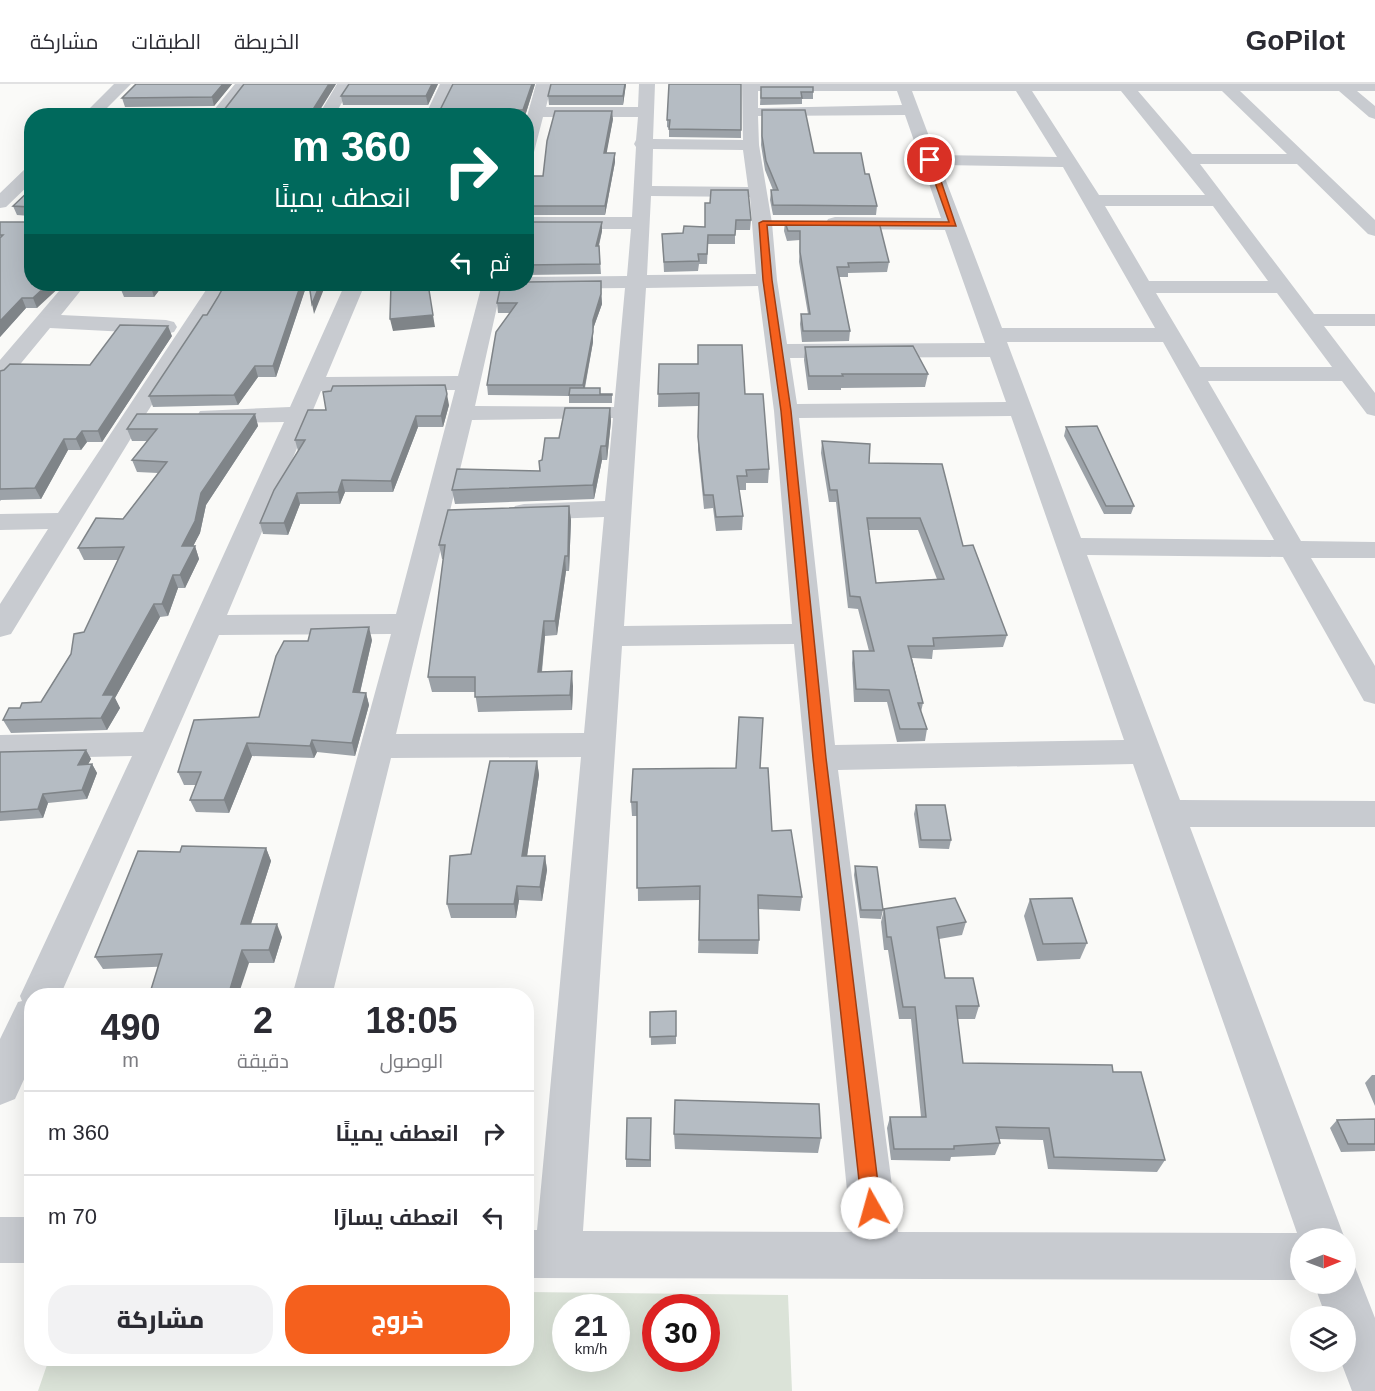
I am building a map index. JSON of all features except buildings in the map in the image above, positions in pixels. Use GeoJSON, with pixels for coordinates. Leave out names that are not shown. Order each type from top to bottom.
{"type":"FeatureCollection","features":[{"type":"Feature","properties":{"kind":"street"},"geometry":{"type":"LineString","coordinates":[[98,108],[123,84]]}},
{"type":"Feature","properties":{"kind":"street"},"geometry":{"type":"LineString","coordinates":[[223,108],[243,84]]}},
{"type":"Feature","properties":{"kind":"street"},"geometry":{"type":"LineString","coordinates":[[331,108],[345,84]]}},
{"type":"Feature","properties":{"kind":"street"},"geometry":{"type":"LineString","coordinates":[[433,108],[448,84]]}},
{"type":"Feature","properties":{"kind":"street"},"geometry":{"type":"LineString","coordinates":[[534,122],[544,84]]}},
{"type":"Feature","properties":{"kind":"street"},"geometry":{"type":"LineString","coordinates":[[1021,85],[1093,201],[1375,693]]}},
{"type":"Feature","properties":{"kind":"street"},"geometry":{"type":"LineString","coordinates":[[750,94],[905,94],[1021,85],[1375,86]]}},
{"type":"Feature","properties":{"kind":"street"},"geometry":{"type":"LineString","coordinates":[[1124,85],[1187,159],[1375,409]]}},
{"type":"Feature","properties":{"kind":"street"},"geometry":{"type":"LineString","coordinates":[[1225,85],[1375,230]]}},
{"type":"Feature","properties":{"kind":"street"},"geometry":{"type":"LineString","coordinates":[[1343,86],[1375,114]]}},
{"type":"Feature","properties":{"kind":"street"},"geometry":{"type":"LineString","coordinates":[[750,94],[905,94]]}},
{"type":"Feature","properties":{"kind":"street"},"geometry":{"type":"LineString","coordinates":[[750,94],[751,145],[759,192],[775,223],[767,280],[786,411],[819,758],[878,1256]]}},
{"type":"Feature","properties":{"kind":"street"},"geometry":{"type":"LineString","coordinates":[[905,94],[1318,1228]]}},
{"type":"Feature","properties":{"kind":"street"},"geometry":{"type":"LineString","coordinates":[[537,112],[645,98],[640,223],[624,412],[609,636],[542,1255],[1290,1257]]}},
{"type":"Feature","properties":{"kind":"street"},"geometry":{"type":"LineString","coordinates":[[642,144],[751,145]]}},
{"type":"Feature","properties":{"kind":"street"},"geometry":{"type":"LineString","coordinates":[[1187,159],[1303,159]]}},
{"type":"Feature","properties":{"kind":"street"},"geometry":{"type":"LineString","coordinates":[[930,160],[1068,162]]}},
{"type":"Feature","properties":{"kind":"street"},"geometry":{"type":"LineString","coordinates":[[0,203],[24,180]]}},
{"type":"Feature","properties":{"kind":"street"},"geometry":{"type":"LineString","coordinates":[[641,191],[759,192]]}},
{"type":"Feature","properties":{"kind":"street"},"geometry":{"type":"LineString","coordinates":[[1093,201],[1217,200]]}},
{"type":"Feature","properties":{"kind":"street"},"geometry":{"type":"LineString","coordinates":[[1350,206],[1375,206]]}},
{"type":"Feature","properties":{"kind":"street"},"geometry":{"type":"LineString","coordinates":[[534,223],[640,223]]}},
{"type":"Feature","properties":{"kind":"street"},"geometry":{"type":"LineString","coordinates":[[811,223],[954,224]]}},
{"type":"Feature","properties":{"kind":"street"},"geometry":{"type":"LineString","coordinates":[[534,283],[767,280]]}},
{"type":"Feature","properties":{"kind":"street"},"geometry":{"type":"LineString","coordinates":[[1141,287],[1284,287]]}},
{"type":"Feature","properties":{"kind":"street"},"geometry":{"type":"LineString","coordinates":[[0,374],[70,291]]}},
{"type":"Feature","properties":{"kind":"street"},"geometry":{"type":"LineString","coordinates":[[0,627],[66,521],[144,417],[191,328],[215,291]]}},
{"type":"Feature","properties":{"kind":"street"},"geometry":{"type":"LineString","coordinates":[[44,988],[208,625],[352,291]]}},
{"type":"Feature","properties":{"kind":"street"},"geometry":{"type":"LineString","coordinates":[[314,988],[408,624],[448,513],[461,413],[490,291]]}},
{"type":"Feature","properties":{"kind":"street"},"geometry":{"type":"LineString","coordinates":[[1310,320],[1375,320]]}},
{"type":"Feature","properties":{"kind":"street"},"geometry":{"type":"LineString","coordinates":[[43,321],[191,328]]}},
{"type":"Feature","properties":{"kind":"street"},"geometry":{"type":"LineString","coordinates":[[777,351],[1168,335]]}},
{"type":"Feature","properties":{"kind":"street"},"geometry":{"type":"LineString","coordinates":[[1192,374],[1349,374]]}},
{"type":"Feature","properties":{"kind":"street"},"geometry":{"type":"LineString","coordinates":[[312,384],[468,383]]}},
{"type":"Feature","properties":{"kind":"street"},"geometry":{"type":"LineString","coordinates":[[786,411],[1021,409]]}},
{"type":"Feature","properties":{"kind":"street"},"geometry":{"type":"LineString","coordinates":[[461,413],[624,412]]}},
{"type":"Feature","properties":{"kind":"street"},"geometry":{"type":"LineString","coordinates":[[192,416],[299,414]]}},
{"type":"Feature","properties":{"kind":"street"},"geometry":{"type":"LineString","coordinates":[[494,512],[618,509]]}},
{"type":"Feature","properties":{"kind":"street"},"geometry":{"type":"LineString","coordinates":[[0,522],[66,521]]}},
{"type":"Feature","properties":{"kind":"street"},"geometry":{"type":"LineString","coordinates":[[1070,546],[1375,550]]}},
{"type":"Feature","properties":{"kind":"street"},"geometry":{"type":"LineString","coordinates":[[208,625],[408,624]]}},
{"type":"Feature","properties":{"kind":"street"},"geometry":{"type":"LineString","coordinates":[[609,636],[806,633]]}},
{"type":"Feature","properties":{"kind":"street"},"geometry":{"type":"LineString","coordinates":[[0,747],[154,744]]}},
{"type":"Feature","properties":{"kind":"street"},"geometry":{"type":"LineString","coordinates":[[376,746],[598,745]]}},
{"type":"Feature","properties":{"kind":"street"},"geometry":{"type":"LineString","coordinates":[[819,758],[1146,752]]}},
{"type":"Feature","properties":{"kind":"street"},"geometry":{"type":"LineString","coordinates":[[1168,813],[1375,814]]}},
{"type":"Feature","properties":{"kind":"street"},"geometry":{"type":"LineString","coordinates":[[0,1085],[24,1032]]}},
{"type":"Feature","properties":{"kind":"street"},"geometry":{"type":"LineString","coordinates":[[0,1240],[24,1240]]}},
{"type":"Feature","properties":{"kind":"street"},"geometry":{"type":"LineString","coordinates":[[1342,1294],[1375,1385]]}},
{"type":"Feature","properties":{"kind":"shaded area"},"geometry":{"type":"Polygon","coordinates":[[[534,1292],[701,1294],[642,1294],[642,1372],[720,1372],[720,1294],[788,1295],[792,1391],[38,1391],[47,1366],[534,1366],[534,1292]]]}},
{"type":"Feature","properties":{"kind":"route"},"geometry":{"type":"LineString","coordinates":[[872,1208],[819,758],[786,411],[767,280],[763,223],[954,224],[930,160]]}}]}
